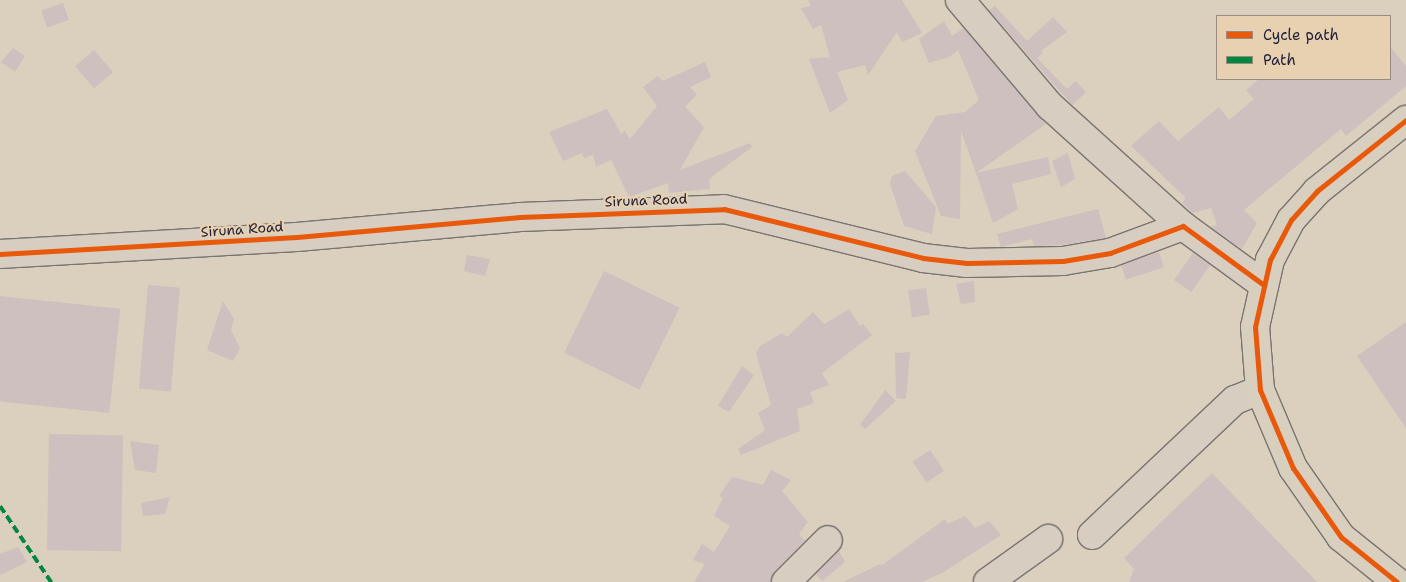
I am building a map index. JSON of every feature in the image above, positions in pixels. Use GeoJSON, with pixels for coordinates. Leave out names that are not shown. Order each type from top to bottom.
{"type":"FeatureCollection","features":[{"type":"Feature","properties":{"kind":"main road"},"geometry":{"type":"LineString","coordinates":[[1397,582],[1342,537],[1293,468],[1260,390],[1255,327],[1270,260],[1291,220],[1317,191],[1406,120]]}},
{"type":"Feature","properties":{"kind":"street"},"geometry":{"type":"LineString","coordinates":[[960,0],[1050,106],[1183,226],[1264,285]]}},
{"type":"Feature","properties":{"kind":"street","name":"Siruna Road"},"geometry":{"type":"LineString","coordinates":[[0,254],[287,237],[530,216],[724,209],[922,258],[967,263],[1053,261],[1110,253],[1183,226]]}},
{"type":"Feature","properties":{"kind":"street"},"geometry":{"type":"LineString","coordinates":[[1092,535],[1235,400],[1260,390]]}},
{"type":"Feature","properties":{"kind":"street"},"geometry":{"type":"LineString","coordinates":[[988,582],[1048,539]]}},
{"type":"Feature","properties":{"kind":"street"},"geometry":{"type":"LineString","coordinates":[[786,582],[828,540]]}},
{"type":"Feature","properties":{"kind":"building"},"geometry":{"type":"Polygon","coordinates":[[[808,0],[902,0],[922,33],[902,42],[897,32],[868,75],[865,65],[837,72],[848,100],[830,113],[809,59],[830,57],[821,25],[813,29],[801,8],[811,6],[808,0]]]}},
{"type":"Feature","properties":{"kind":"building"},"geometry":{"type":"Polygon","coordinates":[[[63,3],[69,20],[47,28],[41,10],[63,3]]]}},
{"type":"Feature","properties":{"kind":"building"},"geometry":{"type":"Polygon","coordinates":[[[995,6],[1027,41],[1053,17],[1067,32],[1041,51],[1043,53],[1037,58],[1067,89],[1076,81],[1086,92],[1072,105],[989,10],[995,6]]]}},
{"type":"Feature","properties":{"kind":"building"},"geometry":{"type":"Polygon","coordinates":[[[944,21],[952,36],[964,28],[1046,124],[976,173],[961,131],[960,219],[941,216],[915,151],[936,116],[965,112],[979,100],[958,50],[949,57],[929,63],[919,39],[944,21]]]}},
{"type":"Feature","properties":{"kind":"building"},"geometry":{"type":"Polygon","coordinates":[[[13,48],[25,56],[15,72],[1,62],[13,48]]]}},
{"type":"Feature","properties":{"kind":"building"},"geometry":{"type":"Polygon","coordinates":[[[1391,48],[1406,66],[1406,86],[1346,136],[1341,129],[1244,210],[1257,223],[1242,249],[1211,227],[1217,225],[1211,208],[1193,213],[1182,203],[1186,198],[1131,146],[1159,121],[1178,141],[1219,107],[1229,120],[1254,99],[1246,90],[1258,80],[1391,80],[1391,48]]]}},
{"type":"Feature","properties":{"kind":"building"},"geometry":{"type":"Polygon","coordinates":[[[94,50],[113,72],[94,88],[75,66],[94,50]]]}},
{"type":"Feature","properties":{"kind":"building"},"geometry":{"type":"Polygon","coordinates":[[[705,62],[711,77],[690,87],[697,94],[685,107],[704,127],[680,170],[750,143],[752,147],[709,179],[710,189],[669,193],[668,183],[629,197],[611,160],[596,167],[593,155],[584,158],[582,153],[563,161],[549,132],[607,109],[621,134],[625,131],[630,139],[657,106],[643,87],[658,76],[663,81],[705,62]]]}},
{"type":"Feature","properties":{"kind":"building"},"geometry":{"type":"Polygon","coordinates":[[[1068,153],[1075,179],[1061,187],[1052,161],[1068,153]]]}},
{"type":"Feature","properties":{"kind":"building"},"geometry":{"type":"Polygon","coordinates":[[[1048,157],[1051,174],[1012,184],[1018,209],[993,223],[976,173],[1048,157]]]}},
{"type":"Feature","properties":{"kind":"building"},"geometry":{"type":"Polygon","coordinates":[[[905,171],[936,207],[932,234],[904,226],[890,184],[892,176],[905,171]]]}},
{"type":"Feature","properties":{"kind":"building"},"geometry":{"type":"Polygon","coordinates":[[[1098,209],[1106,238],[1062,245],[1034,246],[1032,239],[1001,247],[997,234],[1098,209]]]}},
{"type":"Feature","properties":{"kind":"building"},"geometry":{"type":"Polygon","coordinates":[[[1159,252],[1164,267],[1126,280],[1121,264],[1159,252]]]}},
{"type":"Feature","properties":{"kind":"building"},"geometry":{"type":"Polygon","coordinates":[[[1193,253],[1210,265],[1191,292],[1174,280],[1193,253]]]}},
{"type":"Feature","properties":{"kind":"building"},"geometry":{"type":"Polygon","coordinates":[[[467,255],[490,259],[485,276],[464,271],[467,255]]]}},
{"type":"Feature","properties":{"kind":"building"},"geometry":{"type":"Polygon","coordinates":[[[604,271],[679,308],[640,390],[564,353],[604,271]]]}},
{"type":"Feature","properties":{"kind":"building"},"geometry":{"type":"Polygon","coordinates":[[[974,281],[975,302],[961,304],[956,284],[974,281]]]}},
{"type":"Feature","properties":{"kind":"building"},"geometry":{"type":"Polygon","coordinates":[[[148,285],[180,288],[171,391],[139,389],[148,285]]]}},
{"type":"Feature","properties":{"kind":"building"},"geometry":{"type":"Polygon","coordinates":[[[926,288],[930,315],[912,317],[908,291],[926,288]]]}},
{"type":"Feature","properties":{"kind":"building"},"geometry":{"type":"Polygon","coordinates":[[[0,296],[120,309],[109,413],[0,402],[0,296]]]}},
{"type":"Feature","properties":{"kind":"building"},"geometry":{"type":"Polygon","coordinates":[[[223,301],[234,319],[231,330],[240,348],[233,361],[207,350],[223,301]]]}},
{"type":"Feature","properties":{"kind":"building"},"geometry":{"type":"Polygon","coordinates":[[[849,309],[860,326],[863,324],[872,335],[822,373],[829,385],[810,392],[814,403],[797,409],[800,431],[741,455],[738,449],[765,430],[758,413],[771,405],[756,353],[760,346],[782,333],[787,337],[813,312],[824,324],[849,309]]]}},
{"type":"Feature","properties":{"kind":"building"},"geometry":{"type":"Polygon","coordinates":[[[1406,322],[1406,428],[1357,356],[1406,322]]]}},
{"type":"Feature","properties":{"kind":"building"},"geometry":{"type":"Polygon","coordinates":[[[910,352],[906,399],[896,398],[895,353],[910,352]]]}},
{"type":"Feature","properties":{"kind":"building"},"geometry":{"type":"Polygon","coordinates":[[[742,366],[754,375],[729,412],[718,406],[742,366]]]}},
{"type":"Feature","properties":{"kind":"building"},"geometry":{"type":"Polygon","coordinates":[[[885,390],[896,401],[865,429],[860,425],[885,390]]]}},
{"type":"Feature","properties":{"kind":"building"},"geometry":{"type":"Polygon","coordinates":[[[49,434],[123,435],[121,551],[47,550],[49,434]]]}},
{"type":"Feature","properties":{"kind":"building"},"geometry":{"type":"Polygon","coordinates":[[[130,441],[159,445],[156,473],[135,470],[130,441]]]}},
{"type":"Feature","properties":{"kind":"building"},"geometry":{"type":"Polygon","coordinates":[[[930,450],[944,471],[927,482],[913,462],[930,450]]]}},
{"type":"Feature","properties":{"kind":"building"},"geometry":{"type":"Polygon","coordinates":[[[771,470],[791,480],[782,491],[808,522],[799,534],[805,541],[775,571],[771,582],[694,582],[705,564],[693,560],[702,544],[714,552],[730,526],[714,516],[723,498],[719,496],[732,477],[763,485],[771,470]]]}},
{"type":"Feature","properties":{"kind":"building"},"geometry":{"type":"Polygon","coordinates":[[[1212,473],[1317,582],[1129,582],[1134,569],[1124,558],[1212,473]]]}},
{"type":"Feature","properties":{"kind":"building"},"geometry":{"type":"Polygon","coordinates":[[[170,497],[165,514],[143,516],[141,503],[170,497]]]}},
{"type":"Feature","properties":{"kind":"building"},"geometry":{"type":"Polygon","coordinates":[[[965,516],[975,528],[989,521],[1001,535],[942,573],[922,582],[843,582],[880,564],[881,566],[945,519],[948,524],[965,516]]]}},
{"type":"Feature","properties":{"kind":"building"},"geometry":{"type":"Polygon","coordinates":[[[18,547],[27,562],[0,575],[0,554],[18,547]]]}},
{"type":"Feature","properties":{"kind":"building"},"geometry":{"type":"Polygon","coordinates":[[[839,551],[845,562],[822,581],[816,574],[839,551]]]}},
{"type":"Feature","properties":{"kind":"marked path"},"geometry":{"type":"LineString","coordinates":[[0,506],[51,582]]}},
{"type":"Feature","properties":{"kind":"cycle path"},"geometry":{"type":"LineString","coordinates":[[1397,582],[1341,537],[1293,468],[1260,390],[1255,327],[1270,260],[1291,220],[1317,191],[1406,120]]}},
{"type":"Feature","properties":{"kind":"cycle path"},"geometry":{"type":"LineString","coordinates":[[0,254],[297,237],[520,217],[724,209],[923,258],[967,263],[1063,261],[1110,253],[1183,226],[1264,285]]}}]}
